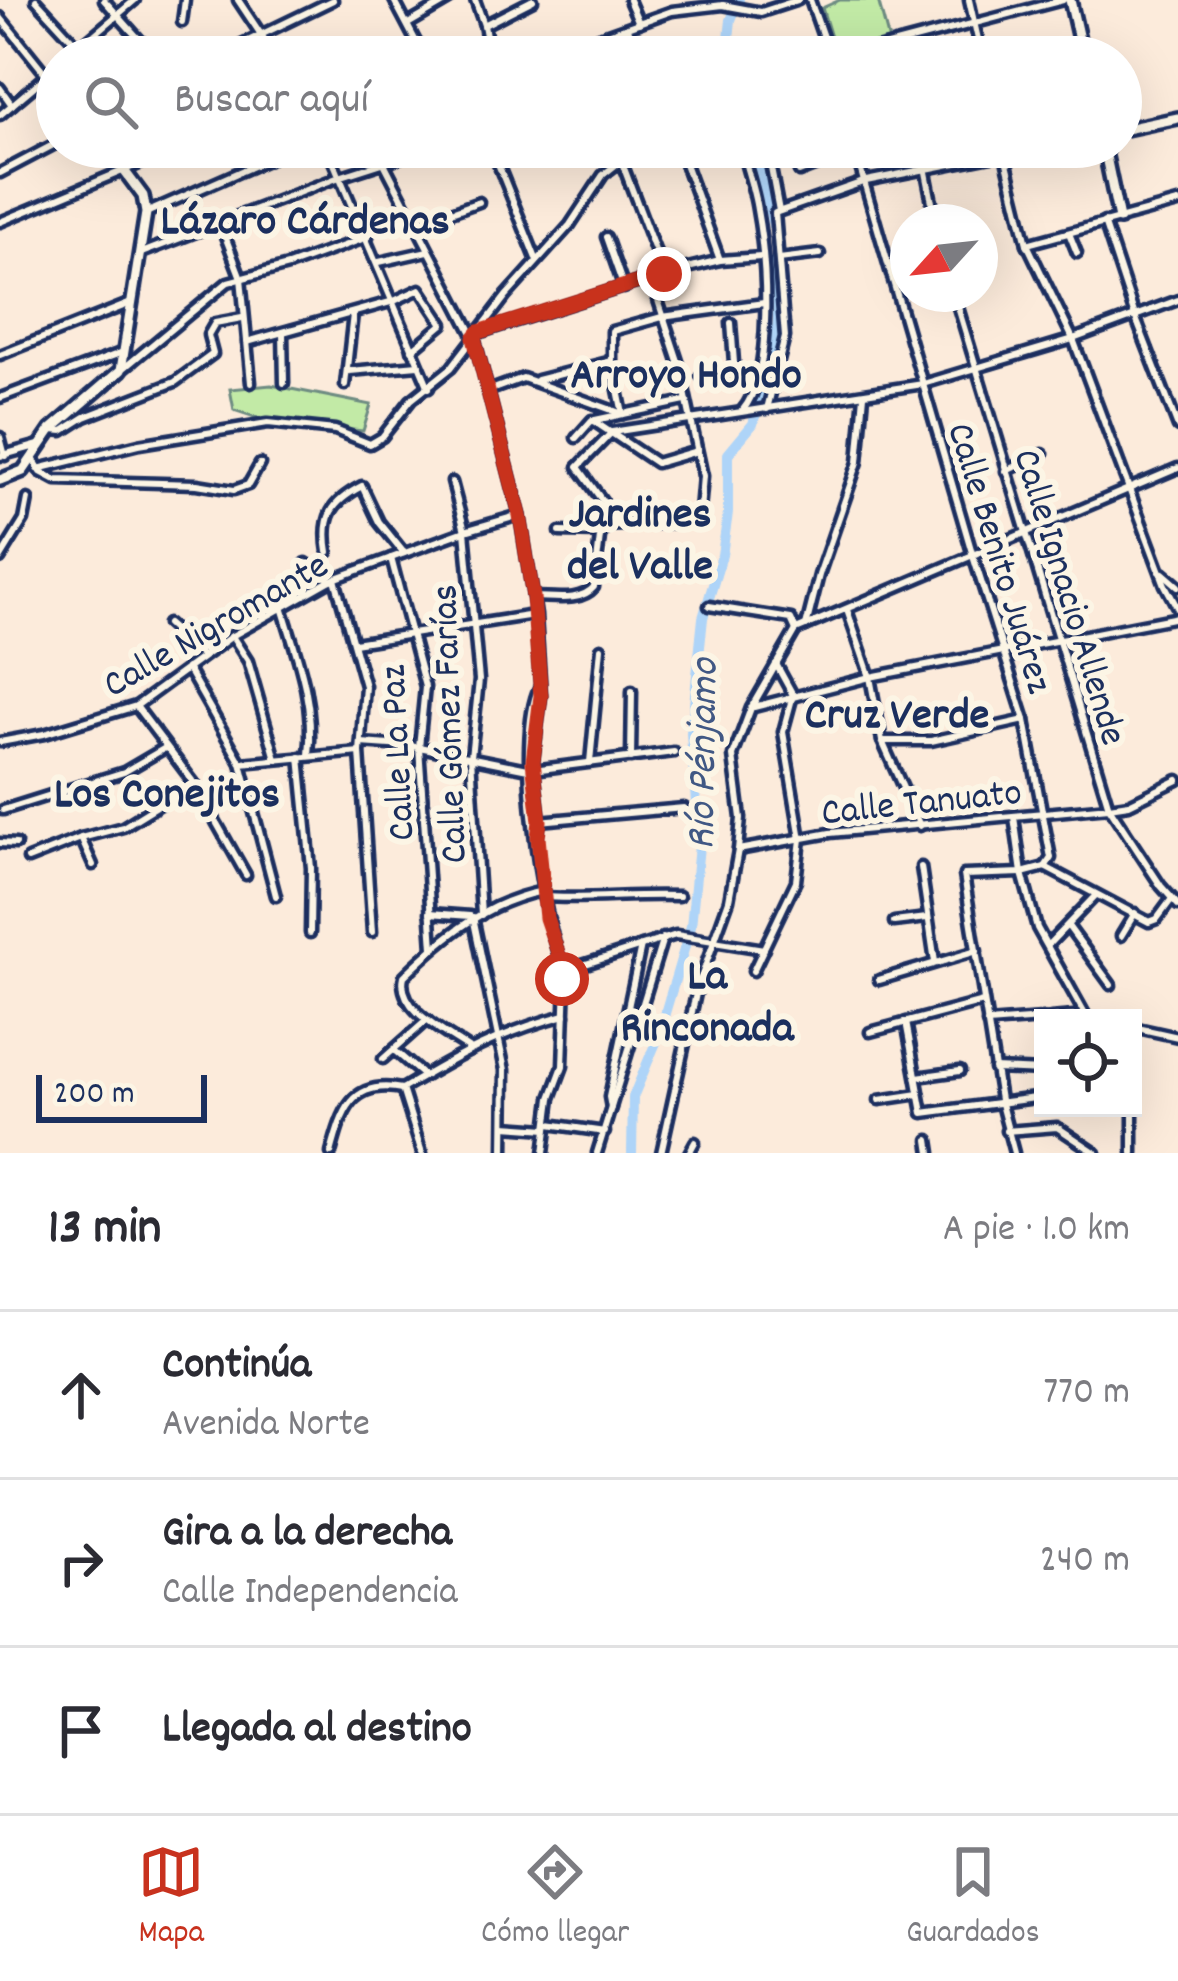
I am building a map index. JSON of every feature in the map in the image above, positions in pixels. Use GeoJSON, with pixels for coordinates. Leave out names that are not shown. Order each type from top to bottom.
{"type":"FeatureCollection","features":[{"type":"Feature","properties":{"kind":"street"},"geometry":{"type":"LineString","coordinates":[[36,0],[69,36]]}},
{"type":"Feature","properties":{"kind":"street"},"geometry":{"type":"LineString","coordinates":[[104,0],[136,36]]}},
{"type":"Feature","properties":{"kind":"street"},"geometry":{"type":"LineString","coordinates":[[91,36],[135,0]]}},
{"type":"Feature","properties":{"kind":"street"},"geometry":{"type":"LineString","coordinates":[[182,22],[185,0]]}},
{"type":"Feature","properties":{"kind":"street"},"geometry":{"type":"LineString","coordinates":[[238,0],[264,36]]}},
{"type":"Feature","properties":{"kind":"street"},"geometry":{"type":"LineString","coordinates":[[394,0],[414,36]]}},
{"type":"Feature","properties":{"kind":"street"},"geometry":{"type":"LineString","coordinates":[[408,24],[449,0]]}},
{"type":"Feature","properties":{"kind":"street"},"geometry":{"type":"LineString","coordinates":[[475,0],[486,36]]}},
{"type":"Feature","properties":{"kind":"street"},"geometry":{"type":"LineString","coordinates":[[484,25],[533,0]]}},
{"type":"Feature","properties":{"kind":"street"},"geometry":{"type":"LineString","coordinates":[[629,0],[639,23]]}},
{"type":"Feature","properties":{"kind":"street"},"geometry":{"type":"LineString","coordinates":[[606,36],[691,4],[760,12],[798,0]]}},
{"type":"Feature","properties":{"kind":"street"},"geometry":{"type":"LineString","coordinates":[[810,0],[823,36]]}},
{"type":"Feature","properties":{"kind":"street"},"geometry":{"type":"LineString","coordinates":[[969,0],[977,36]]}},
{"type":"Feature","properties":{"kind":"street"},"geometry":{"type":"LineString","coordinates":[[922,36],[1066,0],[1077,36]]}},
{"type":"Feature","properties":{"kind":"street"},"geometry":{"type":"LineString","coordinates":[[256,36],[329,1]]}},
{"type":"Feature","properties":{"kind":"street"},"geometry":{"type":"LineString","coordinates":[[0,16],[36,61]]}},
{"type":"Feature","properties":{"kind":"street"},"geometry":{"type":"LineString","coordinates":[[627,29],[630,36]]}},
{"type":"Feature","properties":{"kind":"street"},"geometry":{"type":"LineString","coordinates":[[0,115],[36,86]]}},
{"type":"Feature","properties":{"kind":"street"},"geometry":{"type":"LineString","coordinates":[[0,88],[12,105]]}},
{"type":"Feature","properties":{"kind":"street"},"geometry":{"type":"LineString","coordinates":[[1142,126],[1178,118]]}},
{"type":"Feature","properties":{"kind":"street"},"geometry":{"type":"LineString","coordinates":[[0,173],[36,154]]}},
{"type":"Feature","properties":{"kind":"street"},"geometry":{"type":"LineString","coordinates":[[146,213],[248,168]]}},
{"type":"Feature","properties":{"kind":"street"},"geometry":{"type":"LineString","coordinates":[[338,168],[429,388]]}},
{"type":"Feature","properties":{"kind":"street"},"geometry":{"type":"LineString","coordinates":[[139,254],[364,168]]}},
{"type":"Feature","properties":{"kind":"street"},"geometry":{"type":"LineString","coordinates":[[386,168],[477,335],[520,515],[536,615],[538,688],[530,768],[543,894],[567,968]]}},
{"type":"Feature","properties":{"kind":"street"},"geometry":{"type":"LineString","coordinates":[[500,168],[538,260]]}},
{"type":"Feature","properties":{"kind":"street"},"geometry":{"type":"LineString","coordinates":[[0,480],[36,465],[268,423],[335,430],[370,444],[382,437],[411,400],[429,388],[477,335],[613,168]]}},
{"type":"Feature","properties":{"kind":"street"},"geometry":{"type":"LineString","coordinates":[[625,168],[664,274]]}},
{"type":"Feature","properties":{"kind":"street"},"geometry":{"type":"LineString","coordinates":[[687,168],[720,260]]}},
{"type":"Feature","properties":{"kind":"street"},"geometry":{"type":"LineString","coordinates":[[742,413],[758,380],[764,302],[758,211],[746,168]]}},
{"type":"Feature","properties":{"kind":"street"},"geometry":{"type":"LineString","coordinates":[[763,411],[785,337],[770,168]]}},
{"type":"Feature","properties":{"kind":"street"},"geometry":{"type":"LineString","coordinates":[[799,172],[808,168]]}},
{"type":"Feature","properties":{"kind":"street","name":"Calle Benito Juárez"},"geometry":{"type":"LineString","coordinates":[[861,168],[1024,720],[1051,858],[1045,867]]}},
{"type":"Feature","properties":{"kind":"street"},"geometry":{"type":"LineString","coordinates":[[777,212],[866,181],[932,168]]}},
{"type":"Feature","properties":{"kind":"street"},"geometry":{"type":"LineString","coordinates":[[749,711],[793,694],[870,676],[1178,613],[1073,339],[1027,244],[1008,168]]}},
{"type":"Feature","properties":{"kind":"street"},"geometry":{"type":"LineString","coordinates":[[1108,168],[1119,219]]}},
{"type":"Feature","properties":{"kind":"street"},"geometry":{"type":"LineString","coordinates":[[0,222],[123,169],[143,196],[146,213],[121,370]]}},
{"type":"Feature","properties":{"kind":"street"},"geometry":{"type":"LineString","coordinates":[[924,170],[931,204]]}},
{"type":"Feature","properties":{"kind":"street"},"geometry":{"type":"LineString","coordinates":[[415,225],[479,202]]}},
{"type":"Feature","properties":{"kind":"street"},"geometry":{"type":"LineString","coordinates":[[1027,244],[1178,203]]}},
{"type":"Feature","properties":{"kind":"street"},"geometry":{"type":"LineString","coordinates":[[1104,222],[1178,427]]}},
{"type":"Feature","properties":{"kind":"street"},"geometry":{"type":"LineString","coordinates":[[220,223],[241,278],[251,383]]}},
{"type":"Feature","properties":{"kind":"street"},"geometry":{"type":"LineString","coordinates":[[1069,233],[1076,253]]}},
{"type":"Feature","properties":{"kind":"street"},"geometry":{"type":"LineString","coordinates":[[36,465],[51,430],[228,282],[368,237]]}},
{"type":"Feature","properties":{"kind":"street"},"geometry":{"type":"LineString","coordinates":[[606,237],[624,288]]}},
{"type":"Feature","properties":{"kind":"street"},"geometry":{"type":"LineString","coordinates":[[378,262],[428,251]]}},
{"type":"Feature","properties":{"kind":"street"},"geometry":{"type":"LineString","coordinates":[[779,259],[820,254]]}},
{"type":"Feature","properties":{"kind":"street"},"geometry":{"type":"LineString","coordinates":[[477,335],[664,274],[720,260],[761,257]]}},
{"type":"Feature","properties":{"kind":"street"},"geometry":{"type":"LineString","coordinates":[[560,532],[699,522],[703,476],[680,364],[651,279]]}},
{"type":"Feature","properties":{"kind":"street"},"geometry":{"type":"LineString","coordinates":[[247,342],[353,314],[420,289],[442,327],[412,350]]}},
{"type":"Feature","properties":{"kind":"street"},"geometry":{"type":"LineString","coordinates":[[533,597],[574,598],[590,593],[604,503],[578,467],[612,432],[923,384],[1073,339],[1178,299]]}},
{"type":"Feature","properties":{"kind":"street"},"geometry":{"type":"LineString","coordinates":[[623,415],[612,361],[612,331],[662,317],[764,302]]}},
{"type":"Feature","properties":{"kind":"street"},"geometry":{"type":"LineString","coordinates":[[0,355],[131,303]]}},
{"type":"Feature","properties":{"kind":"street","name":"Calle Ignacio Allende"},"geometry":{"type":"LineString","coordinates":[[959,312],[1109,807],[1175,903]]}},
{"type":"Feature","properties":{"kind":"street"},"geometry":{"type":"LineString","coordinates":[[345,386],[353,314]]}},
{"type":"Feature","properties":{"kind":"street"},"geometry":{"type":"LineString","coordinates":[[51,430],[63,430],[175,382],[213,354],[209,329],[215,323],[242,318]]}},
{"type":"Feature","properties":{"kind":"street"},"geometry":{"type":"LineString","coordinates":[[731,323],[735,376]]}},
{"type":"Feature","properties":{"kind":"street"},"geometry":{"type":"LineString","coordinates":[[283,333],[284,383]]}},
{"type":"Feature","properties":{"kind":"street"},"geometry":{"type":"LineString","coordinates":[[0,398],[123,352]]}},
{"type":"Feature","properties":{"kind":"street"},"geometry":{"type":"LineString","coordinates":[[534,381],[612,361]]}},
{"type":"Feature","properties":{"kind":"street"},"geometry":{"type":"LineString","coordinates":[[350,371],[418,365]]}},
{"type":"Feature","properties":{"kind":"street"},"geometry":{"type":"LineString","coordinates":[[701,376],[758,380]]}},
{"type":"Feature","properties":{"kind":"street"},"geometry":{"type":"LineString","coordinates":[[488,391],[514,379],[534,381],[623,415]]}},
{"type":"Feature","properties":{"kind":"street"},"geometry":{"type":"LineString","coordinates":[[806,626],[858,462],[864,395]]}},
{"type":"Feature","properties":{"kind":"street"},"geometry":{"type":"LineString","coordinates":[[576,438],[593,420],[686,401]]}},
{"type":"Feature","properties":{"kind":"street"},"geometry":{"type":"LineString","coordinates":[[593,420],[656,464],[697,451]]}},
{"type":"Feature","properties":{"kind":"street"},"geometry":{"type":"LineString","coordinates":[[0,437],[2,456],[43,444]]}},
{"type":"Feature","properties":{"kind":"street"},"geometry":{"type":"LineString","coordinates":[[1006,471],[1043,454]]}},
{"type":"Feature","properties":{"kind":"street"},"geometry":{"type":"LineString","coordinates":[[36,465],[56,480],[197,484],[234,490],[248,485],[260,464]]}},
{"type":"Feature","properties":{"kind":"street"},"geometry":{"type":"LineString","coordinates":[[661,1153],[697,989],[729,900],[741,818],[733,756],[749,711],[796,630],[1178,468]]}},
{"type":"Feature","properties":{"kind":"street","name":"Calle Gómez Farías"},"geometry":{"type":"LineString","coordinates":[[452,482],[465,531],[475,626],[479,680],[471,757],[477,916],[505,1070],[503,1153]]}},
{"type":"Feature","properties":{"kind":"street"},"geometry":{"type":"LineString","coordinates":[[328,552],[326,515],[338,498],[362,486],[379,522],[404,553]]}},
{"type":"Feature","properties":{"kind":"street"},"geometry":{"type":"LineString","coordinates":[[0,559],[24,520],[28,499]]}},
{"type":"Feature","properties":{"kind":"street","name":"Calle Nigromante"},"geometry":{"type":"LineString","coordinates":[[0,742],[136,706],[232,636],[333,580],[520,515]]}},
{"type":"Feature","properties":{"kind":"street"},"geometry":{"type":"LineString","coordinates":[[0,542],[7,549]]}},
{"type":"Feature","properties":{"kind":"street","name":"Calle La Paz"},"geometry":{"type":"LineString","coordinates":[[391,558],[425,687],[419,747],[433,948]]}},
{"type":"Feature","properties":{"kind":"street"},"geometry":{"type":"LineString","coordinates":[[306,563],[333,580],[365,686],[360,748],[372,932]]}},
{"type":"Feature","properties":{"kind":"street"},"geometry":{"type":"LineString","coordinates":[[1160,571],[1178,586]]}},
{"type":"Feature","properties":{"kind":"street"},"geometry":{"type":"LineString","coordinates":[[281,606],[306,686],[312,729],[304,756],[310,933]]}},
{"type":"Feature","properties":{"kind":"street"},"geometry":{"type":"LineString","coordinates":[[709,606],[791,619],[796,630]]}},
{"type":"Feature","properties":{"kind":"street"},"geometry":{"type":"LineString","coordinates":[[847,610],[870,676],[882,741],[920,826]]}},
{"type":"Feature","properties":{"kind":"street"},"geometry":{"type":"LineString","coordinates":[[354,643],[536,615]]}},
{"type":"Feature","properties":{"kind":"street"},"geometry":{"type":"LineString","coordinates":[[167,623],[203,656]]}},
{"type":"Feature","properties":{"kind":"street"},"geometry":{"type":"LineString","coordinates":[[232,636],[248,661],[276,760]]}},
{"type":"Feature","properties":{"kind":"street"},"geometry":{"type":"LineString","coordinates":[[590,762],[601,648]]}},
{"type":"Feature","properties":{"kind":"street"},"geometry":{"type":"LineString","coordinates":[[753,971],[796,881],[801,839],[783,732],[793,694],[776,664]]}},
{"type":"Feature","properties":{"kind":"street"},"geometry":{"type":"LineString","coordinates":[[187,668],[241,763],[276,896]]}},
{"type":"Feature","properties":{"kind":"street"},"geometry":{"type":"LineString","coordinates":[[631,758],[632,691]]}},
{"type":"Feature","properties":{"kind":"street"},"geometry":{"type":"LineString","coordinates":[[136,706],[194,783],[246,875]]}},
{"type":"Feature","properties":{"kind":"street"},"geometry":{"type":"LineString","coordinates":[[882,741],[931,741],[1024,720]]}},
{"type":"Feature","properties":{"kind":"street"},"geometry":{"type":"LineString","coordinates":[[241,763],[360,748],[419,747],[530,768],[674,752]]}},
{"type":"Feature","properties":{"kind":"street"},"geometry":{"type":"LineString","coordinates":[[3,810],[124,772],[166,748]]}},
{"type":"Feature","properties":{"kind":"street","name":"Calle Tanuato"},"geometry":{"type":"LineString","coordinates":[[738,850],[830,833],[1129,804],[1178,780]]}},
{"type":"Feature","properties":{"kind":"street"},"geometry":{"type":"LineString","coordinates":[[28,860],[123,827],[194,783]]}},
{"type":"Feature","properties":{"kind":"street"},"geometry":{"type":"LineString","coordinates":[[538,822],[684,808]]}},
{"type":"Feature","properties":{"kind":"street"},"geometry":{"type":"LineString","coordinates":[[1014,817],[1037,928],[1082,1009]]}},
{"type":"Feature","properties":{"kind":"street"},"geometry":{"type":"LineString","coordinates":[[81,838],[93,865]]}},
{"type":"Feature","properties":{"kind":"street"},"geometry":{"type":"LineString","coordinates":[[0,843],[16,844]]}},
{"type":"Feature","properties":{"kind":"street"},"geometry":{"type":"LineString","coordinates":[[921,867],[935,962]]}},
{"type":"Feature","properties":{"kind":"street"},"geometry":{"type":"LineString","coordinates":[[1014,1153],[994,1070],[964,875],[1022,873],[1045,867],[1153,922],[1175,903]]}},
{"type":"Feature","properties":{"kind":"street"},"geometry":{"type":"LineString","coordinates":[[1160,886],[1162,910]]}},
{"type":"Feature","properties":{"kind":"street"},"geometry":{"type":"LineString","coordinates":[[468,1048],[427,1019],[402,988],[404,976],[433,948],[477,916],[516,896],[597,900],[640,894],[679,896]]}},
{"type":"Feature","properties":{"kind":"street"},"geometry":{"type":"LineString","coordinates":[[1048,945],[1095,896]]}},
{"type":"Feature","properties":{"kind":"street"},"geometry":{"type":"LineString","coordinates":[[430,913],[477,916]]}},
{"type":"Feature","properties":{"kind":"street"},"geometry":{"type":"LineString","coordinates":[[1121,936],[1135,913]]}},
{"type":"Feature","properties":{"kind":"street"},"geometry":{"type":"LineString","coordinates":[[894,922],[927,918]]}},
{"type":"Feature","properties":{"kind":"street"},"geometry":{"type":"LineString","coordinates":[[1068,926],[1111,985]]}},
{"type":"Feature","properties":{"kind":"street"},"geometry":{"type":"LineString","coordinates":[[544,1153],[551,1098],[563,1066],[566,980],[560,976],[567,968],[676,934],[712,944],[765,949]]}},
{"type":"Feature","properties":{"kind":"street"},"geometry":{"type":"LineString","coordinates":[[597,1153],[663,938]]}},
{"type":"Feature","properties":{"kind":"street"},"geometry":{"type":"LineString","coordinates":[[611,1112],[609,1097],[641,946]]}},
{"type":"Feature","properties":{"kind":"street"},"geometry":{"type":"LineString","coordinates":[[879,980],[977,951]]}},
{"type":"Feature","properties":{"kind":"street"},"geometry":{"type":"LineString","coordinates":[[870,1032],[983,1002]]}},
{"type":"Feature","properties":{"kind":"street"},"geometry":{"type":"LineString","coordinates":[[331,1153],[341,1115],[357,1096],[382,1085],[402,1090],[468,1048],[565,1015]]}},
{"type":"Feature","properties":{"kind":"street"},"geometry":{"type":"LineString","coordinates":[[383,1059],[427,1019]]}},
{"type":"Feature","properties":{"kind":"street"},"geometry":{"type":"LineString","coordinates":[[987,1023],[1034,1019]]}},
{"type":"Feature","properties":{"kind":"street"},"geometry":{"type":"LineString","coordinates":[[906,1022],[922,1113],[1034,1097]]}},
{"type":"Feature","properties":{"kind":"street"},"geometry":{"type":"LineString","coordinates":[[1142,1030],[1178,1037]]}},
{"type":"Feature","properties":{"kind":"street"},"geometry":{"type":"LineString","coordinates":[[394,1049],[424,1076]]}},
{"type":"Feature","properties":{"kind":"street"},"geometry":{"type":"LineString","coordinates":[[994,1070],[1034,1071]]}},
{"type":"Feature","properties":{"kind":"street"},"geometry":{"type":"LineString","coordinates":[[916,1077],[960,1071]]}},
{"type":"Feature","properties":{"kind":"street"},"geometry":{"type":"LineString","coordinates":[[402,1090],[422,1153]]}},
{"type":"Feature","properties":{"kind":"street"},"geometry":{"type":"LineString","coordinates":[[879,1100],[919,1094]]}},
{"type":"Feature","properties":{"kind":"street"},"geometry":{"type":"LineString","coordinates":[[1132,1117],[1133,1153]]}},
{"type":"Feature","properties":{"kind":"street"},"geometry":{"type":"LineString","coordinates":[[505,1126],[605,1132]]}},
{"type":"Feature","properties":{"kind":"street"},"geometry":{"type":"LineString","coordinates":[[1006,1131],[1058,1127],[1096,1153]]}},
{"type":"Feature","properties":{"kind":"street"},"geometry":{"type":"LineString","coordinates":[[929,1140],[932,1153]]}},
{"type":"Feature","properties":{"kind":"street"},"geometry":{"type":"LineString","coordinates":[[689,1153],[695,1142]]}},
{"type":"Feature","properties":{"kind":"green space"},"geometry":{"type":"Polygon","coordinates":[[[840,0],[878,0],[888,36],[831,36],[822,8],[840,0]]]}},
{"type":"Feature","properties":{"kind":"green space"},"geometry":{"type":"Polygon","coordinates":[[[271,385],[371,405],[363,431],[267,421],[234,410],[230,389],[271,385]]]}},
{"type":"Feature","properties":{"kind":"waterway","name":"Río Pénjamo"},"geometry":{"type":"LineString","coordinates":[[729,36],[739,0]]}},
{"type":"Feature","properties":{"kind":"waterway","name":"Río Pénjamo"},"geometry":{"type":"LineString","coordinates":[[759,168],[774,229]]}},
{"type":"Feature","properties":{"kind":"waterway","name":"Río Pénjamo"},"geometry":{"type":"LineString","coordinates":[[632,1153],[633,1097],[657,1040],[691,926],[699,846],[691,733],[703,618],[722,555],[728,454],[753,424],[774,354],[776,260]]}},
{"type":"Feature","properties":{"kind":"district","name":"Lázaro Cárdenas"},"geometry":{"type":"Point","coordinates":[305,217]}},
{"type":"Feature","properties":{"kind":"district","name":"Arroyo Hondo"},"geometry":{"type":"Point","coordinates":[686,371]}},
{"type":"Feature","properties":{"kind":"district","name":"Jardines del Valle"},"geometry":{"type":"Point","coordinates":[640,536]}},
{"type":"Feature","properties":{"kind":"district","name":"Cruz Verde"},"geometry":{"type":"Point","coordinates":[897,711]}},
{"type":"Feature","properties":{"kind":"district","name":"Los Conejitos"},"geometry":{"type":"Point","coordinates":[167,790]}},
{"type":"Feature","properties":{"kind":"district","name":"La Rinconada"},"geometry":{"type":"Point","coordinates":[707,998]}},
{"type":"Feature","properties":{"kind":"route"},"geometry":{"type":"LineString","coordinates":[[562,979],[563,967],[546,918],[538,837],[533,761],[541,696],[536,615],[520,515],[474,338],[479,332],[664,274]]}}]}
